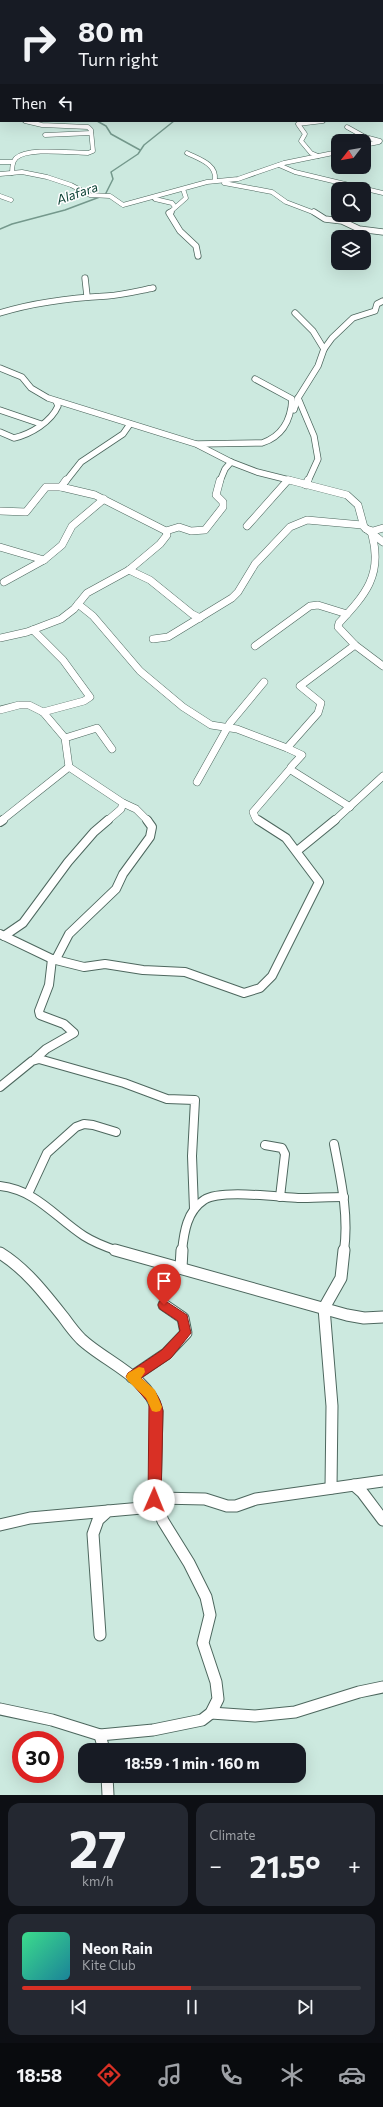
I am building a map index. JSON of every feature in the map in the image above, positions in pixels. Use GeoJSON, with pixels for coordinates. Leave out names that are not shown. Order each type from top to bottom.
{"type":"FeatureCollection","features":[{"type":"Feature","properties":{"kind":"street"},"geometry":{"type":"LineString","coordinates":[[0,162],[13,162],[23,153],[28,152],[88,153],[93,151],[90,128],[85,126],[46,126],[29,122]]}},
{"type":"Feature","properties":{"kind":"street"},"geometry":{"type":"LineString","coordinates":[[315,122],[298,124],[305,134],[301,141],[311,153],[319,156]]}},
{"type":"Feature","properties":{"kind":"street"},"geometry":{"type":"LineString","coordinates":[[347,127],[365,138],[381,141]]}},
{"type":"Feature","properties":{"kind":"street"},"geometry":{"type":"LineString","coordinates":[[45,135],[91,133]]}},
{"type":"Feature","properties":{"kind":"street"},"geometry":{"type":"LineString","coordinates":[[371,144],[381,141]]}},
{"type":"Feature","properties":{"kind":"street"},"geometry":{"type":"LineString","coordinates":[[187,153],[213,168],[216,176],[215,180]]}},
{"type":"Feature","properties":{"kind":"street"},"geometry":{"type":"LineString","coordinates":[[0,174],[12,172],[34,174],[60,181],[90,194],[110,196],[122,205],[215,180],[238,179],[279,165],[331,153]]}},
{"type":"Feature","properties":{"kind":"street"},"geometry":{"type":"LineString","coordinates":[[12,172],[13,162]]}},
{"type":"Feature","properties":{"kind":"street"},"geometry":{"type":"LineString","coordinates":[[279,165],[295,172],[383,193]]}},
{"type":"Feature","properties":{"kind":"street"},"geometry":{"type":"LineString","coordinates":[[207,182],[230,184],[272,192],[286,202],[313,211],[325,219],[342,221],[359,229],[383,232]]}},
{"type":"Feature","properties":{"kind":"street"},"geometry":{"type":"LineString","coordinates":[[183,189],[186,198],[170,212],[178,230],[186,240],[196,246],[198,256]]}},
{"type":"Feature","properties":{"kind":"street"},"geometry":{"type":"LineString","coordinates":[[0,196],[11,200]]}},
{"type":"Feature","properties":{"kind":"street"},"geometry":{"type":"LineString","coordinates":[[146,199],[166,201],[172,203],[175,207]]}},
{"type":"Feature","properties":{"kind":"street"},"geometry":{"type":"LineString","coordinates":[[85,278],[87,296]]}},
{"type":"Feature","properties":{"kind":"street"},"geometry":{"type":"LineString","coordinates":[[0,313],[28,304],[87,296],[108,296],[153,288]]}},
{"type":"Feature","properties":{"kind":"street"},"geometry":{"type":"LineString","coordinates":[[196,444],[267,442],[282,432],[291,417],[298,398],[318,366],[324,349],[337,332],[353,318],[375,311],[377,304],[383,301]]}},
{"type":"Feature","properties":{"kind":"street"},"geometry":{"type":"LineString","coordinates":[[295,314],[313,331],[324,349]]}},
{"type":"Feature","properties":{"kind":"street"},"geometry":{"type":"LineString","coordinates":[[0,368],[22,377],[40,395],[56,401],[196,444],[231,462],[288,480],[347,495],[354,499],[358,504],[364,527],[372,535],[383,542]]}},
{"type":"Feature","properties":{"kind":"street"},"geometry":{"type":"LineString","coordinates":[[255,379],[263,385],[291,398],[292,402],[286,424]]}},
{"type":"Feature","properties":{"kind":"street"},"geometry":{"type":"LineString","coordinates":[[298,398],[314,436],[318,459],[306,485]]}},
{"type":"Feature","properties":{"kind":"street"},"geometry":{"type":"LineString","coordinates":[[0,432],[14,438],[32,432],[55,413],[58,406],[56,401]]}},
{"type":"Feature","properties":{"kind":"street"},"geometry":{"type":"LineString","coordinates":[[0,410],[41,424]]}},
{"type":"Feature","properties":{"kind":"street"},"geometry":{"type":"LineString","coordinates":[[61,487],[82,462],[123,434],[130,424]]}},
{"type":"Feature","properties":{"kind":"street"},"geometry":{"type":"LineString","coordinates":[[0,511],[26,512],[46,487],[61,487],[104,499],[166,531],[179,527],[199,532],[210,527],[223,507],[223,502],[216,494],[224,470],[231,462]]}},
{"type":"Feature","properties":{"kind":"street"},"geometry":{"type":"LineString","coordinates":[[247,526],[288,480]]}},
{"type":"Feature","properties":{"kind":"street"},"geometry":{"type":"LineString","coordinates":[[4,582],[44,560],[62,545],[72,526],[93,510],[104,499]]}},
{"type":"Feature","properties":{"kind":"street"},"geometry":{"type":"LineString","coordinates":[[154,639],[168,637],[200,618],[238,592],[255,564],[290,527],[307,520],[364,527],[373,531],[383,528]]}},
{"type":"Feature","properties":{"kind":"street"},"geometry":{"type":"LineString","coordinates":[[0,638],[33,630],[61,619],[78,604],[87,593],[129,570],[160,544],[168,535],[166,531]]}},
{"type":"Feature","properties":{"kind":"street"},"geometry":{"type":"LineString","coordinates":[[372,535],[376,546],[377,566],[367,588],[357,604],[339,623],[338,627],[355,645],[383,666]]}},
{"type":"Feature","properties":{"kind":"street"},"geometry":{"type":"LineString","coordinates":[[0,547],[44,560]]}},
{"type":"Feature","properties":{"kind":"street"},"geometry":{"type":"LineString","coordinates":[[129,570],[150,580],[192,614],[200,618]]}},
{"type":"Feature","properties":{"kind":"street"},"geometry":{"type":"LineString","coordinates":[[2,935],[54,959],[84,967],[105,964],[143,970],[185,972],[244,993],[260,988],[272,976],[282,953],[311,901],[318,882],[297,851],[286,838],[256,819],[253,812],[302,755],[287,748],[228,727],[211,725],[161,690],[140,671],[93,616],[78,604]]}},
{"type":"Feature","properties":{"kind":"street"},"geometry":{"type":"LineString","coordinates":[[255,646],[310,606],[318,605],[347,614]]}},
{"type":"Feature","properties":{"kind":"street"},"geometry":{"type":"LineString","coordinates":[[33,630],[63,660],[90,697],[84,701],[43,712]]}},
{"type":"Feature","properties":{"kind":"street"},"geometry":{"type":"LineString","coordinates":[[287,748],[318,713],[321,703],[300,686],[355,645]]}},
{"type":"Feature","properties":{"kind":"street"},"geometry":{"type":"LineString","coordinates":[[197,782],[228,727],[243,705],[257,692],[264,682]]}},
{"type":"Feature","properties":{"kind":"street"},"geometry":{"type":"LineString","coordinates":[[0,710],[19,705],[29,705],[43,712],[65,738],[69,766],[123,803],[132,805],[145,817],[152,827],[150,837],[123,874],[116,889],[69,934],[54,959],[49,985],[39,1011],[40,1015],[64,1025],[74,1033],[46,1049],[0,1087]]}},
{"type":"Feature","properties":{"kind":"street"},"geometry":{"type":"LineString","coordinates":[[65,738],[97,728],[112,749]]}},
{"type":"Feature","properties":{"kind":"street"},"geometry":{"type":"LineString","coordinates":[[0,822],[27,802],[38,790],[69,766]]}},
{"type":"Feature","properties":{"kind":"street"},"geometry":{"type":"LineString","coordinates":[[290,769],[350,807]]}},
{"type":"Feature","properties":{"kind":"street"},"geometry":{"type":"LineString","coordinates":[[297,851],[350,807],[383,776]]}},
{"type":"Feature","properties":{"kind":"street"},"geometry":{"type":"LineString","coordinates":[[2,935],[23,923],[68,862],[94,832],[121,809],[123,803]]}},
{"type":"Feature","properties":{"kind":"street"},"geometry":{"type":"LineString","coordinates":[[35,1059],[124,1082],[167,1099],[195,1100],[192,1156],[194,1209]]}},
{"type":"Feature","properties":{"kind":"street"},"geometry":{"type":"LineString","coordinates":[[28,1194],[47,1153],[76,1127],[84,1124],[93,1125],[116,1132]]}},
{"type":"Feature","properties":{"kind":"street"},"geometry":{"type":"LineString","coordinates":[[331,1488],[332,1406],[324,1308],[341,1278],[346,1236],[344,1197],[334,1144]]}},
{"type":"Feature","properties":{"kind":"street"},"geometry":{"type":"LineString","coordinates":[[265,1145],[282,1148],[284,1154],[280,1197]]}},
{"type":"Feature","properties":{"kind":"street"},"geometry":{"type":"LineString","coordinates":[[0,1186],[37,1198],[70,1226],[97,1244],[132,1256],[181,1268],[299,1303],[364,1318],[383,1317]]}},
{"type":"Feature","properties":{"kind":"street"},"geometry":{"type":"LineString","coordinates":[[181,1268],[182,1249],[188,1218],[194,1209],[205,1198],[222,1194],[280,1197],[344,1197]]}},
{"type":"Feature","properties":{"kind":"street"},"geometry":{"type":"LineString","coordinates":[[0,1709],[52,1720],[100,1735],[153,1730],[202,1720],[211,1713],[218,1699],[216,1682],[203,1643],[210,1615],[206,1597],[189,1563],[163,1521],[154,1500],[157,1411],[155,1402],[150,1394],[132,1377],[80,1339],[36,1283],[10,1259],[1,1256]]}},
{"type":"Feature","properties":{"kind":"street"},"geometry":{"type":"LineString","coordinates":[[132,1377],[166,1354],[186,1333],[183,1318],[164,1305]]}},
{"type":"Feature","properties":{"kind":"street"},"geometry":{"type":"LineString","coordinates":[[0,1524],[30,1518],[142,1508],[158,1498],[205,1499],[227,1506],[236,1506],[256,1499],[383,1481]]}},
{"type":"Feature","properties":{"kind":"street"},"geometry":{"type":"LineString","coordinates":[[354,1485],[362,1492],[383,1520]]}},
{"type":"Feature","properties":{"kind":"street"},"geometry":{"type":"LineString","coordinates":[[100,1635],[94,1562],[94,1534],[98,1520],[108,1511]]}},
{"type":"Feature","properties":{"kind":"street"},"geometry":{"type":"LineString","coordinates":[[211,1713],[255,1716],[295,1712],[359,1692],[383,1687]]}},
{"type":"Feature","properties":{"kind":"street"},"geometry":{"type":"LineString","coordinates":[[100,1735],[102,1743]]}},
{"type":"Feature","properties":{"kind":"street"},"geometry":{"type":"LineString","coordinates":[[107,1783],[108,1795]]}},
{"type":"Feature","properties":{"kind":"waterway"},"geometry":{"type":"LineString","coordinates":[[99,122],[106,126],[111,134],[140,150]]}},
{"type":"Feature","properties":{"kind":"waterway","name":"Alafara"},"geometry":{"type":"LineString","coordinates":[[0,229],[12,224],[65,210],[105,195],[113,179],[111,172],[138,154],[144,145],[173,122]]}},
{"type":"Feature","properties":{"kind":"slow traffic"},"geometry":{"type":"LineString","coordinates":[[139,1372],[132,1377],[150,1394],[156,1407]]}},
{"type":"Feature","properties":{"kind":"route"},"geometry":{"type":"LineString","coordinates":[[154,1500],[157,1411],[155,1402],[150,1394],[132,1377],[166,1354],[186,1333],[183,1318],[164,1305]]}}]}
